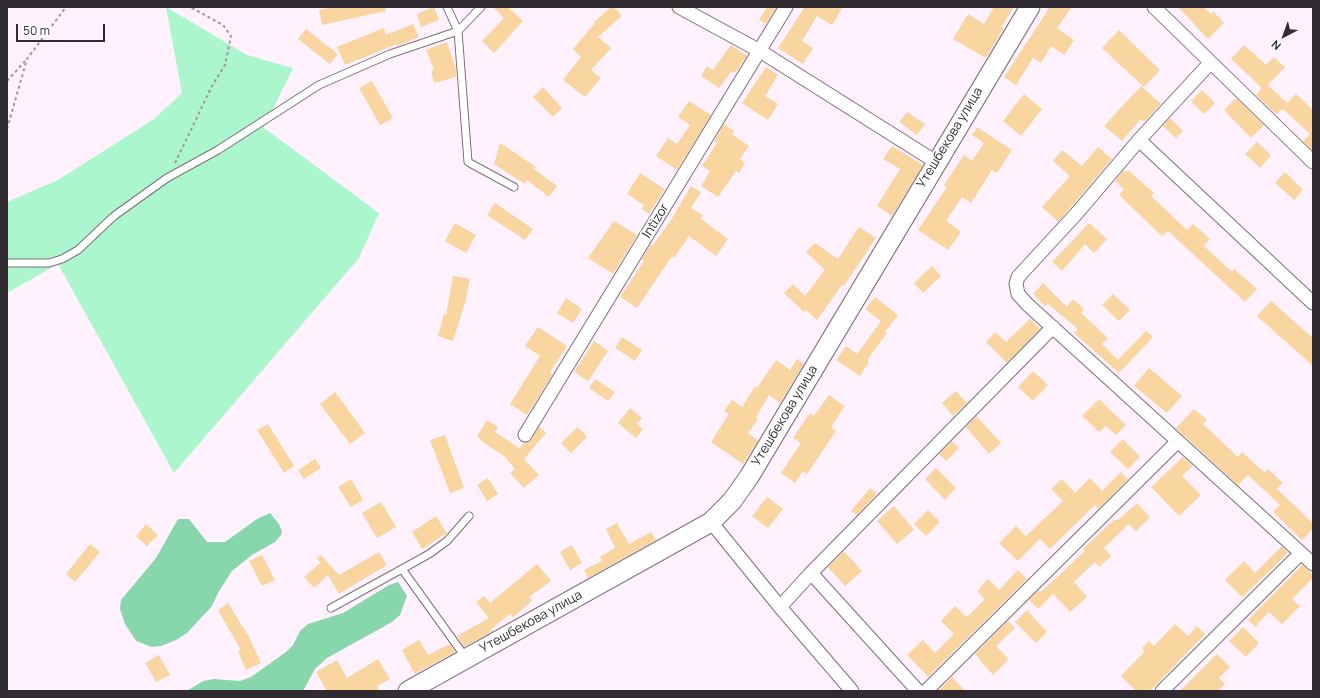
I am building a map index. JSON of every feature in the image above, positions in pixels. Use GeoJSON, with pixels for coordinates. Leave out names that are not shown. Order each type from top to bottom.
{"type":"FeatureCollection","features":[{"type":"Feature","properties":{"kind":"main road","name":"Утешбекова улица"},"geometry":{"type":"LineString","coordinates":[[408,691],[711,522],[732,501],[749,477],[1030,7]]}},
{"type":"Feature","properties":{"kind":"street"},"geometry":{"type":"LineString","coordinates":[[679,7],[760,52],[936,162]]}},
{"type":"Feature","properties":{"kind":"street","name":"Intizor"},"geometry":{"type":"LineString","coordinates":[[525,434],[760,52],[786,7]]}},
{"type":"Feature","properties":{"kind":"street"},"geometry":{"type":"LineString","coordinates":[[1154,7],[1313,162]]}},
{"type":"Feature","properties":{"kind":"street"},"geometry":{"type":"LineString","coordinates":[[1210,63],[1139,140],[1077,213],[1018,277],[1016,284],[1018,294],[1313,564]]}},
{"type":"Feature","properties":{"kind":"street"},"geometry":{"type":"LineString","coordinates":[[1139,140],[1313,303]]}},
{"type":"Feature","properties":{"kind":"street"},"geometry":{"type":"LineString","coordinates":[[780,607],[811,573],[1053,327]]}},
{"type":"Feature","properties":{"kind":"street"},"geometry":{"type":"LineString","coordinates":[[926,691],[1178,441]]}},
{"type":"Feature","properties":{"kind":"street"},"geometry":{"type":"LineString","coordinates":[[711,522],[780,607],[852,691]]}},
{"type":"Feature","properties":{"kind":"street"},"geometry":{"type":"LineString","coordinates":[[1162,691],[1301,553]]}},
{"type":"Feature","properties":{"kind":"street"},"geometry":{"type":"LineString","coordinates":[[811,573],[918,691]]}},
{"type":"Feature","properties":{"kind":"lane"},"geometry":{"type":"LineString","coordinates":[[447,7],[458,31],[468,162],[514,187]]}},
{"type":"Feature","properties":{"kind":"lane"},"geometry":{"type":"LineString","coordinates":[[7,263],[49,262],[62,259],[78,250],[114,216],[167,178],[218,150],[319,85],[390,54],[458,31],[481,7]]}},
{"type":"Feature","properties":{"kind":"lane"},"geometry":{"type":"LineString","coordinates":[[331,608],[429,554],[447,541],[469,516]]}},
{"type":"Feature","properties":{"kind":"lane"},"geometry":{"type":"LineString","coordinates":[[402,569],[466,658]]}},
{"type":"Feature","properties":{"kind":"path"},"geometry":{"type":"LineString","coordinates":[[7,81],[27,59],[66,7]]}},
{"type":"Feature","properties":{"kind":"path"},"geometry":{"type":"LineString","coordinates":[[167,178],[212,86],[225,65],[230,36],[223,25],[190,7]]}},
{"type":"Feature","properties":{"kind":"path"},"geometry":{"type":"LineString","coordinates":[[7,129],[27,59]]}},
{"type":"Feature","properties":{"kind":"green space"},"geometry":{"type":"Polygon","coordinates":[[[166,7],[247,55],[293,68],[264,128],[379,213],[359,258],[174,473],[58,264],[7,293],[7,202],[58,180],[154,119],[182,93],[166,7]]]}},
{"type":"Feature","properties":{"kind":"green space"},"geometry":{"type":"Polygon","coordinates":[[[270,513],[279,524],[282,531],[281,535],[275,542],[252,555],[232,571],[218,593],[212,606],[187,633],[176,640],[161,646],[152,647],[136,641],[125,624],[120,609],[121,600],[156,558],[178,519],[189,519],[207,542],[225,542],[257,519],[270,513]]]}},
{"type":"Feature","properties":{"kind":"green space"},"geometry":{"type":"Polygon","coordinates":[[[398,582],[407,596],[400,615],[392,622],[327,658],[315,669],[303,691],[187,691],[203,681],[214,679],[240,681],[251,677],[286,652],[293,645],[300,631],[308,624],[343,613],[389,585],[398,582]]]}},
{"type":"Feature","properties":{"kind":"building"},"geometry":{"type":"Polygon","coordinates":[[[333,7],[385,7],[386,11],[322,25],[319,10],[333,7]]]}},
{"type":"Feature","properties":{"kind":"building"},"geometry":{"type":"Polygon","coordinates":[[[434,7],[439,20],[421,27],[417,14],[434,7]]]}},
{"type":"Feature","properties":{"kind":"building"},"geometry":{"type":"Polygon","coordinates":[[[493,7],[508,7],[523,21],[494,53],[482,41],[504,18],[493,7]]]}},
{"type":"Feature","properties":{"kind":"building"},"geometry":{"type":"Polygon","coordinates":[[[611,7],[614,7],[622,16],[598,37],[611,48],[591,70],[601,78],[585,97],[563,80],[581,57],[573,49],[595,23],[594,22],[611,7]]]}},
{"type":"Feature","properties":{"kind":"building"},"geometry":{"type":"Polygon","coordinates":[[[767,7],[777,7],[766,24],[759,20],[767,7]]]}},
{"type":"Feature","properties":{"kind":"building"},"geometry":{"type":"Polygon","coordinates":[[[802,7],[843,7],[832,25],[817,16],[802,41],[813,48],[803,64],[778,48],[804,8],[802,7]]]}},
{"type":"Feature","properties":{"kind":"building"},"geometry":{"type":"Polygon","coordinates":[[[994,7],[1014,7],[1002,26],[1004,27],[986,58],[953,39],[968,14],[984,24],[994,7]]]}},
{"type":"Feature","properties":{"kind":"building"},"geometry":{"type":"Polygon","coordinates":[[[1050,7],[1072,7],[1057,28],[1074,40],[1064,55],[1051,46],[1041,63],[1033,58],[1016,85],[1004,77],[1050,7]]]}},
{"type":"Feature","properties":{"kind":"building"},"geometry":{"type":"Polygon","coordinates":[[[1178,7],[1204,7],[1211,14],[1214,12],[1224,23],[1208,39],[1178,7]]]}},
{"type":"Feature","properties":{"kind":"building"},"geometry":{"type":"Polygon","coordinates":[[[413,24],[419,37],[397,46],[397,44],[345,65],[337,47],[384,28],[386,35],[413,24]]]}},
{"type":"Feature","properties":{"kind":"building"},"geometry":{"type":"Polygon","coordinates":[[[306,29],[338,54],[330,64],[298,39],[306,29]]]}},
{"type":"Feature","properties":{"kind":"building"},"geometry":{"type":"Polygon","coordinates":[[[1119,30],[1160,70],[1144,87],[1102,48],[1119,30]]]}},
{"type":"Feature","properties":{"kind":"building"},"geometry":{"type":"Polygon","coordinates":[[[447,42],[456,69],[456,77],[434,83],[431,71],[434,70],[426,50],[447,42]]]}},
{"type":"Feature","properties":{"kind":"building"},"geometry":{"type":"Polygon","coordinates":[[[731,45],[747,56],[735,73],[732,71],[719,88],[701,76],[707,66],[713,70],[731,45]]]}},
{"type":"Feature","properties":{"kind":"building"},"geometry":{"type":"Polygon","coordinates":[[[1244,45],[1266,65],[1274,57],[1285,67],[1268,85],[1287,103],[1296,94],[1313,110],[1313,151],[1303,141],[1310,134],[1283,109],[1276,114],[1256,95],[1262,88],[1231,59],[1244,45]]]}},
{"type":"Feature","properties":{"kind":"building"},"geometry":{"type":"Polygon","coordinates":[[[766,67],[778,75],[765,96],[778,104],[768,120],[742,103],[766,67]]]}},
{"type":"Feature","properties":{"kind":"building"},"geometry":{"type":"Polygon","coordinates":[[[372,81],[393,118],[380,125],[359,88],[372,81]]]}},
{"type":"Feature","properties":{"kind":"building"},"geometry":{"type":"Polygon","coordinates":[[[1141,86],[1161,104],[1144,122],[1141,119],[1122,141],[1104,126],[1141,86]]]}},
{"type":"Feature","properties":{"kind":"building"},"geometry":{"type":"Polygon","coordinates":[[[543,87],[562,108],[553,117],[533,97],[543,87]]]}},
{"type":"Feature","properties":{"kind":"building"},"geometry":{"type":"Polygon","coordinates":[[[1202,90],[1215,103],[1204,114],[1191,101],[1202,90]]]}},
{"type":"Feature","properties":{"kind":"building"},"geometry":{"type":"Polygon","coordinates":[[[1024,94],[1042,109],[1021,136],[1003,121],[1024,94]]]}},
{"type":"Feature","properties":{"kind":"building"},"geometry":{"type":"Polygon","coordinates":[[[1236,98],[1264,125],[1251,138],[1224,110],[1236,98]]]}},
{"type":"Feature","properties":{"kind":"building"},"geometry":{"type":"Polygon","coordinates":[[[689,101],[711,115],[677,170],[656,156],[668,138],[677,144],[690,125],[678,117],[689,101]]]}},
{"type":"Feature","properties":{"kind":"building"},"geometry":{"type":"Polygon","coordinates":[[[907,112],[925,124],[917,135],[899,122],[907,112]]]}},
{"type":"Feature","properties":{"kind":"building"},"geometry":{"type":"Polygon","coordinates":[[[1170,118],[1183,131],[1176,138],[1163,126],[1170,118]]]}},
{"type":"Feature","properties":{"kind":"building"},"geometry":{"type":"Polygon","coordinates":[[[724,124],[734,131],[732,134],[749,146],[740,159],[745,163],[739,173],[736,171],[718,197],[701,186],[710,171],[702,166],[717,143],[714,141],[724,124]]]}},
{"type":"Feature","properties":{"kind":"building"},"geometry":{"type":"Polygon","coordinates":[[[977,127],[1012,150],[997,173],[992,170],[971,203],[962,197],[946,221],[961,232],[948,250],[918,230],[947,187],[944,185],[964,155],[972,161],[984,143],[972,135],[977,127]]]}},
{"type":"Feature","properties":{"kind":"building"},"geometry":{"type":"Polygon","coordinates":[[[1257,142],[1271,155],[1260,168],[1245,154],[1257,142]]]}},
{"type":"Feature","properties":{"kind":"building"},"geometry":{"type":"Polygon","coordinates":[[[500,143],[536,167],[534,169],[557,186],[549,197],[527,180],[525,184],[494,164],[500,143]]]}},
{"type":"Feature","properties":{"kind":"building"},"geometry":{"type":"Polygon","coordinates":[[[892,146],[923,165],[892,216],[877,206],[900,169],[883,159],[892,146]]]}},
{"type":"Feature","properties":{"kind":"building"},"geometry":{"type":"Polygon","coordinates":[[[1098,147],[1112,159],[1058,222],[1042,207],[1070,176],[1053,161],[1062,150],[1082,166],[1098,147]]]}},
{"type":"Feature","properties":{"kind":"building"},"geometry":{"type":"Polygon","coordinates":[[[1124,170],[1126,172],[1128,170],[1154,193],[1151,196],[1187,230],[1193,224],[1210,239],[1204,246],[1232,272],[1234,269],[1257,289],[1245,302],[1168,231],[1162,236],[1119,195],[1124,189],[1115,181],[1124,170]]]}},
{"type":"Feature","properties":{"kind":"building"},"geometry":{"type":"Polygon","coordinates":[[[1285,172],[1303,190],[1294,200],[1275,183],[1285,172]]]}},
{"type":"Feature","properties":{"kind":"building"},"geometry":{"type":"Polygon","coordinates":[[[640,173],[665,189],[649,214],[642,209],[644,205],[627,194],[640,173]]]}},
{"type":"Feature","properties":{"kind":"building"},"geometry":{"type":"Polygon","coordinates":[[[691,186],[701,192],[691,208],[703,215],[701,219],[728,239],[716,256],[689,236],[674,258],[672,256],[637,308],[620,297],[644,261],[642,259],[651,244],[653,245],[671,220],[691,186]]]}},
{"type":"Feature","properties":{"kind":"building"},"geometry":{"type":"Polygon","coordinates":[[[495,203],[533,229],[525,240],[487,215],[495,203]]]}},
{"type":"Feature","properties":{"kind":"building"},"geometry":{"type":"Polygon","coordinates":[[[614,221],[637,235],[613,274],[588,258],[614,221]]]}},
{"type":"Feature","properties":{"kind":"building"},"geometry":{"type":"Polygon","coordinates":[[[455,223],[476,235],[466,253],[445,241],[455,223]]]}},
{"type":"Feature","properties":{"kind":"building"},"geometry":{"type":"Polygon","coordinates":[[[1089,223],[1107,239],[1094,253],[1085,244],[1062,271],[1052,262],[1089,223]]]}},
{"type":"Feature","properties":{"kind":"building"},"geometry":{"type":"Polygon","coordinates":[[[859,227],[876,238],[844,286],[842,285],[817,320],[806,310],[804,312],[784,293],[793,284],[805,296],[825,270],[806,252],[815,243],[838,259],[859,227]]]}},
{"type":"Feature","properties":{"kind":"building"},"geometry":{"type":"Polygon","coordinates":[[[932,266],[941,276],[923,293],[914,283],[932,266]]]}},
{"type":"Feature","properties":{"kind":"building"},"geometry":{"type":"Polygon","coordinates":[[[453,276],[470,279],[465,303],[453,341],[438,336],[444,314],[446,315],[453,276]]]}},
{"type":"Feature","properties":{"kind":"building"},"geometry":{"type":"Polygon","coordinates":[[[1043,283],[1067,307],[1073,299],[1084,309],[1081,313],[1108,338],[1102,344],[1118,360],[1146,331],[1153,337],[1119,373],[1074,333],[1078,329],[1048,304],[1045,306],[1033,294],[1043,283]]]}},
{"type":"Feature","properties":{"kind":"building"},"geometry":{"type":"Polygon","coordinates":[[[1113,294],[1130,310],[1119,321],[1102,305],[1113,294]]]}},
{"type":"Feature","properties":{"kind":"building"},"geometry":{"type":"Polygon","coordinates":[[[875,297],[898,315],[867,360],[869,362],[860,376],[836,360],[846,346],[857,354],[881,321],[865,309],[875,297]]]}},
{"type":"Feature","properties":{"kind":"building"},"geometry":{"type":"Polygon","coordinates":[[[566,298],[582,309],[573,323],[557,313],[566,298]]]}},
{"type":"Feature","properties":{"kind":"building"},"geometry":{"type":"Polygon","coordinates":[[[1271,301],[1313,338],[1313,366],[1257,316],[1271,301]]]}},
{"type":"Feature","properties":{"kind":"building"},"geometry":{"type":"Polygon","coordinates":[[[1030,319],[1040,329],[1007,363],[986,342],[995,332],[1006,342],[1030,319]]]}},
{"type":"Feature","properties":{"kind":"building"},"geometry":{"type":"Polygon","coordinates":[[[538,327],[567,346],[550,372],[553,374],[527,415],[510,404],[540,356],[525,346],[538,327]]]}},
{"type":"Feature","properties":{"kind":"building"},"geometry":{"type":"Polygon","coordinates":[[[622,337],[642,350],[635,361],[615,348],[622,337]]]}},
{"type":"Feature","properties":{"kind":"building"},"geometry":{"type":"Polygon","coordinates":[[[594,341],[608,351],[588,381],[574,372],[594,341]]]}},
{"type":"Feature","properties":{"kind":"building"},"geometry":{"type":"Polygon","coordinates":[[[797,359],[804,364],[780,403],[769,395],[756,417],[758,419],[748,433],[758,441],[743,464],[711,442],[729,414],[724,411],[732,400],[742,407],[755,386],[757,388],[776,360],[790,370],[797,359]]]}},
{"type":"Feature","properties":{"kind":"building"},"geometry":{"type":"Polygon","coordinates":[[[1149,368],[1182,396],[1167,413],[1134,386],[1149,368]]]}},
{"type":"Feature","properties":{"kind":"building"},"geometry":{"type":"Polygon","coordinates":[[[1033,371],[1048,385],[1033,401],[1018,387],[1033,371]]]}},
{"type":"Feature","properties":{"kind":"building"},"geometry":{"type":"Polygon","coordinates":[[[595,379],[615,392],[608,401],[589,388],[595,379]]]}},
{"type":"Feature","properties":{"kind":"building"},"geometry":{"type":"Polygon","coordinates":[[[956,391],[967,403],[953,416],[942,403],[956,391]]]}},
{"type":"Feature","properties":{"kind":"building"},"geometry":{"type":"Polygon","coordinates":[[[335,392],[365,433],[350,444],[320,404],[335,392]]]}},
{"type":"Feature","properties":{"kind":"building"},"geometry":{"type":"Polygon","coordinates":[[[829,395],[845,406],[831,427],[836,431],[807,474],[803,471],[795,483],[781,473],[801,443],[793,438],[810,413],[814,416],[829,395]]]}},
{"type":"Feature","properties":{"kind":"building"},"geometry":{"type":"Polygon","coordinates":[[[1099,399],[1126,425],[1116,435],[1106,426],[1099,432],[1082,416],[1099,399]]]}},
{"type":"Feature","properties":{"kind":"building"},"geometry":{"type":"Polygon","coordinates":[[[630,408],[642,418],[637,423],[643,429],[636,438],[618,423],[630,408]]]}},
{"type":"Feature","properties":{"kind":"building"},"geometry":{"type":"Polygon","coordinates":[[[1194,409],[1207,420],[1203,424],[1238,457],[1242,452],[1265,473],[1268,469],[1283,483],[1277,489],[1313,523],[1313,529],[1302,540],[1273,512],[1280,505],[1248,475],[1238,485],[1176,428],[1194,409]]]}},
{"type":"Feature","properties":{"kind":"building"},"geometry":{"type":"Polygon","coordinates":[[[976,416],[1001,443],[989,454],[966,427],[976,416]]]}},
{"type":"Feature","properties":{"kind":"building"},"geometry":{"type":"Polygon","coordinates":[[[487,420],[498,427],[495,432],[519,448],[524,443],[532,439],[539,427],[546,433],[524,459],[539,475],[524,488],[510,473],[515,469],[504,456],[483,442],[477,436],[487,420]]]}},
{"type":"Feature","properties":{"kind":"building"},"geometry":{"type":"Polygon","coordinates":[[[268,424],[294,466],[284,473],[257,430],[268,424]]]}},
{"type":"Feature","properties":{"kind":"building"},"geometry":{"type":"Polygon","coordinates":[[[578,427],[587,437],[571,453],[561,443],[578,427]]]}},
{"type":"Feature","properties":{"kind":"building"},"geometry":{"type":"Polygon","coordinates":[[[445,435],[464,488],[450,493],[430,440],[445,435]]]}},
{"type":"Feature","properties":{"kind":"building"},"geometry":{"type":"Polygon","coordinates":[[[1123,439],[1140,457],[1128,469],[1110,452],[1123,439]]]}},
{"type":"Feature","properties":{"kind":"building"},"geometry":{"type":"Polygon","coordinates":[[[952,441],[959,448],[946,461],[939,454],[952,441]]]}},
{"type":"Feature","properties":{"kind":"building"},"geometry":{"type":"Polygon","coordinates":[[[1183,457],[1193,466],[1182,476],[1201,495],[1179,516],[1151,487],[1183,457]]]}},
{"type":"Feature","properties":{"kind":"building"},"geometry":{"type":"Polygon","coordinates":[[[315,459],[321,468],[304,479],[298,470],[315,459]]]}},
{"type":"Feature","properties":{"kind":"building"},"geometry":{"type":"Polygon","coordinates":[[[936,468],[956,488],[945,500],[925,479],[936,468]]]}},
{"type":"Feature","properties":{"kind":"building"},"geometry":{"type":"Polygon","coordinates":[[[1121,472],[1128,479],[1098,509],[1095,505],[1050,549],[1040,539],[1018,561],[999,543],[1016,526],[1026,536],[1063,501],[1051,489],[1062,479],[1075,493],[1090,478],[1102,491],[1121,472]]]}},
{"type":"Feature","properties":{"kind":"building"},"geometry":{"type":"Polygon","coordinates":[[[488,478],[498,494],[487,501],[477,485],[488,478]]]}},
{"type":"Feature","properties":{"kind":"building"},"geometry":{"type":"Polygon","coordinates":[[[351,479],[363,500],[351,507],[338,487],[351,479]]]}},
{"type":"Feature","properties":{"kind":"building"},"geometry":{"type":"Polygon","coordinates":[[[870,488],[877,494],[857,515],[851,511],[870,488]]]}},
{"type":"Feature","properties":{"kind":"building"},"geometry":{"type":"Polygon","coordinates":[[[767,497],[783,509],[768,528],[752,516],[767,497]]]}},
{"type":"Feature","properties":{"kind":"building"},"geometry":{"type":"Polygon","coordinates":[[[381,502],[396,527],[377,538],[362,513],[381,502]]]}},
{"type":"Feature","properties":{"kind":"building"},"geometry":{"type":"Polygon","coordinates":[[[1137,503],[1150,517],[1136,531],[1129,524],[1104,548],[1111,556],[1099,567],[1095,562],[1074,582],[1087,597],[1070,612],[1053,594],[1038,609],[1029,600],[1039,590],[1040,592],[1043,590],[1085,551],[1083,549],[1114,520],[1118,520],[1137,503]]]}},
{"type":"Feature","properties":{"kind":"building"},"geometry":{"type":"Polygon","coordinates":[[[894,506],[914,530],[897,544],[877,521],[894,506]]]}},
{"type":"Feature","properties":{"kind":"building"},"geometry":{"type":"Polygon","coordinates":[[[928,510],[940,522],[926,536],[914,524],[928,510]]]}},
{"type":"Feature","properties":{"kind":"building"},"geometry":{"type":"Polygon","coordinates":[[[436,516],[447,533],[422,549],[412,532],[436,516]]]}},
{"type":"Feature","properties":{"kind":"building"},"geometry":{"type":"Polygon","coordinates":[[[617,523],[629,544],[651,532],[656,540],[588,578],[584,570],[602,561],[600,557],[615,548],[606,529],[617,523]]]}},
{"type":"Feature","properties":{"kind":"building"},"geometry":{"type":"Polygon","coordinates":[[[146,524],[158,535],[147,546],[136,536],[146,524]]]}},
{"type":"Feature","properties":{"kind":"building"},"geometry":{"type":"Polygon","coordinates":[[[90,544],[100,552],[75,582],[66,574],[90,544]]]}},
{"type":"Feature","properties":{"kind":"building"},"geometry":{"type":"Polygon","coordinates":[[[572,545],[582,563],[570,570],[560,552],[572,545]]]}},
{"type":"Feature","properties":{"kind":"building"},"geometry":{"type":"Polygon","coordinates":[[[1282,546],[1288,553],[1242,597],[1225,580],[1244,561],[1255,573],[1282,546]]]}},
{"type":"Feature","properties":{"kind":"building"},"geometry":{"type":"Polygon","coordinates":[[[844,551],[862,571],[845,586],[828,567],[844,551]]]}},
{"type":"Feature","properties":{"kind":"building"},"geometry":{"type":"Polygon","coordinates":[[[379,552],[387,565],[339,594],[328,575],[314,588],[304,577],[320,563],[317,558],[321,555],[339,575],[379,552]]]}},
{"type":"Feature","properties":{"kind":"building"},"geometry":{"type":"Polygon","coordinates":[[[262,555],[275,580],[262,586],[249,561],[262,555]]]}},
{"type":"Feature","properties":{"kind":"building"},"geometry":{"type":"Polygon","coordinates":[[[537,564],[551,581],[529,597],[532,601],[513,617],[510,614],[491,629],[493,631],[464,647],[457,636],[489,618],[476,602],[484,596],[490,603],[537,564]]]}},
{"type":"Feature","properties":{"kind":"building"},"geometry":{"type":"Polygon","coordinates":[[[1302,565],[1313,575],[1313,578],[1292,599],[1300,606],[1282,624],[1269,612],[1255,627],[1248,620],[1302,565]]]}},
{"type":"Feature","properties":{"kind":"building"},"geometry":{"type":"Polygon","coordinates":[[[1018,570],[1027,579],[928,677],[907,655],[923,640],[935,653],[954,634],[941,621],[955,606],[967,617],[985,599],[977,591],[988,579],[999,590],[1018,570]]]}},
{"type":"Feature","properties":{"kind":"building"},"geometry":{"type":"Polygon","coordinates":[[[228,603],[249,637],[261,663],[246,670],[238,651],[241,650],[218,610],[228,603]]]}},
{"type":"Feature","properties":{"kind":"building"},"geometry":{"type":"Polygon","coordinates":[[[1027,610],[1047,632],[1036,643],[1015,622],[1027,610]]]}},
{"type":"Feature","properties":{"kind":"building"},"geometry":{"type":"Polygon","coordinates":[[[1008,621],[1015,628],[996,646],[1009,659],[993,675],[975,654],[1008,621]]]}},
{"type":"Feature","properties":{"kind":"building"},"geometry":{"type":"Polygon","coordinates":[[[1175,624],[1188,636],[1197,626],[1205,634],[1150,691],[1136,691],[1121,676],[1145,651],[1142,648],[1149,641],[1154,646],[1175,624]]]}},
{"type":"Feature","properties":{"kind":"building"},"geometry":{"type":"Polygon","coordinates":[[[1243,627],[1259,643],[1246,657],[1229,641],[1243,627]]]}},
{"type":"Feature","properties":{"kind":"building"},"geometry":{"type":"Polygon","coordinates":[[[419,640],[428,655],[450,644],[455,652],[415,674],[402,650],[419,640]]]}},
{"type":"Feature","properties":{"kind":"building"},"geometry":{"type":"Polygon","coordinates":[[[1217,654],[1230,667],[1219,678],[1225,684],[1218,691],[1180,691],[1217,654]]]}},
{"type":"Feature","properties":{"kind":"building"},"geometry":{"type":"Polygon","coordinates":[[[159,655],[170,675],[156,682],[145,663],[159,655]]]}},
{"type":"Feature","properties":{"kind":"building"},"geometry":{"type":"Polygon","coordinates":[[[378,659],[390,679],[377,686],[379,691],[327,691],[316,672],[337,660],[347,678],[378,659]]]}},
{"type":"Feature","properties":{"kind":"building"},"geometry":{"type":"Polygon","coordinates":[[[952,677],[965,691],[942,691],[940,689],[952,677]]]}}]}
